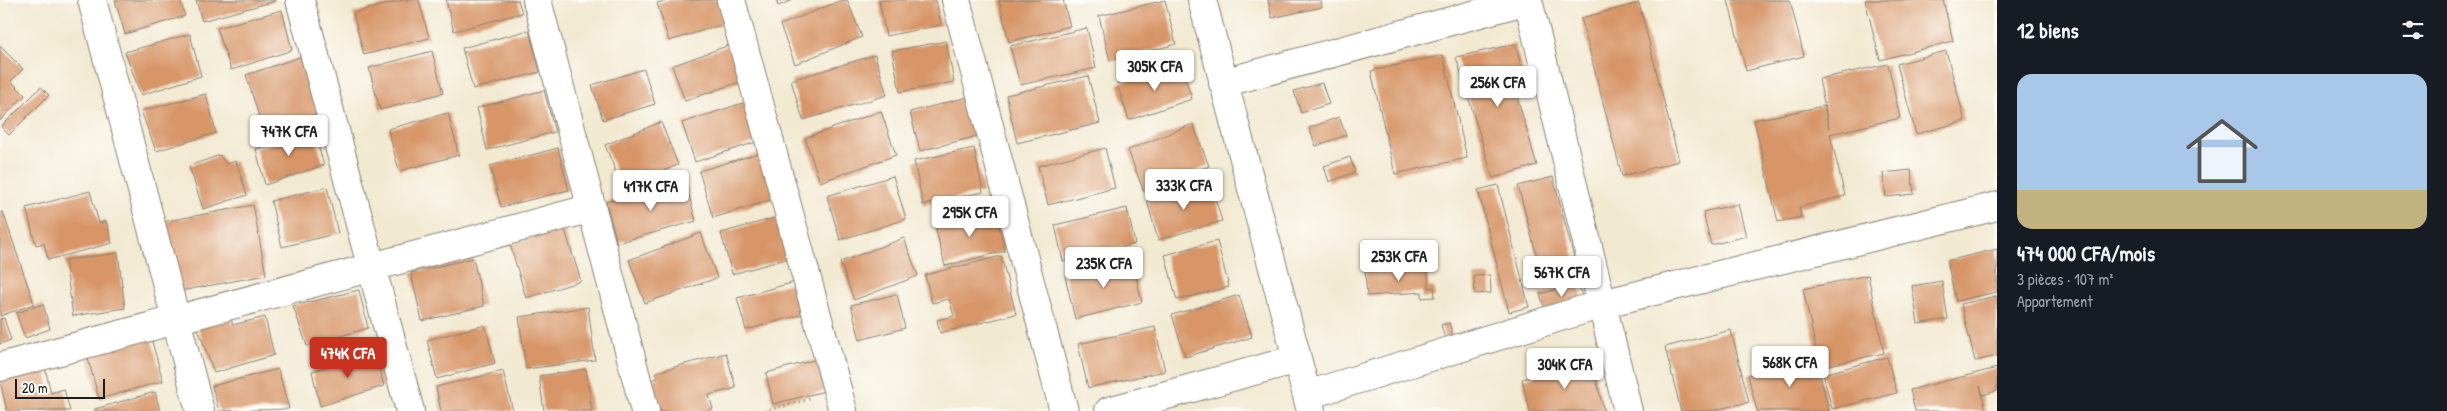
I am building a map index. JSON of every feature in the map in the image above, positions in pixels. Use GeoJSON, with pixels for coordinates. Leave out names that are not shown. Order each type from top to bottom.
{"type":"FeatureCollection","features":[{"type":"Feature","properties":{"kind":"street"},"geometry":{"type":"LineString","coordinates":[[92,0],[200,411]]}},
{"type":"Feature","properties":{"kind":"street"},"geometry":{"type":"LineString","coordinates":[[300,0],[370,268],[410,411]]}},
{"type":"Feature","properties":{"kind":"street"},"geometry":{"type":"LineString","coordinates":[[537,0],[645,411]]}},
{"type":"Feature","properties":{"kind":"street"},"geometry":{"type":"LineString","coordinates":[[731,0],[840,401]]}},
{"type":"Feature","properties":{"kind":"street"},"geometry":{"type":"LineString","coordinates":[[956,0],[1064,411]]}},
{"type":"Feature","properties":{"kind":"street"},"geometry":{"type":"LineString","coordinates":[[1202,0],[1309,403],[1602,304],[1997,206]]}},
{"type":"Feature","properties":{"kind":"street"},"geometry":{"type":"LineString","coordinates":[[1223,82],[1528,0],[1628,411]]}},
{"type":"Feature","properties":{"kind":"street"},"geometry":{"type":"LineString","coordinates":[[0,367],[592,208]]}},
{"type":"Feature","properties":{"kind":"street"},"geometry":{"type":"LineString","coordinates":[[1109,411],[1297,359]]}},
{"type":"Feature","properties":{"kind":"path"},"geometry":{"type":"LineString","coordinates":[[765,411],[840,401]]}},
{"type":"Feature","properties":{"kind":"building"},"geometry":{"type":"Polygon","coordinates":[[[115,0],[180,0],[185,16],[125,34],[115,0]]]}},
{"type":"Feature","properties":{"kind":"building"},"geometry":{"type":"Polygon","coordinates":[[[196,0],[275,0],[275,1],[202,21],[196,0]]]}},
{"type":"Feature","properties":{"kind":"building"},"geometry":{"type":"Polygon","coordinates":[[[403,0],[419,0],[429,38],[364,55],[353,13],[403,0]]]}},
{"type":"Feature","properties":{"kind":"building"},"geometry":{"type":"Polygon","coordinates":[[[446,0],[518,0],[522,13],[454,31],[446,0]]]}},
{"type":"Feature","properties":{"kind":"building"},"geometry":{"type":"Polygon","coordinates":[[[668,0],[724,0],[730,22],[669,41],[657,3],[668,0]]]}},
{"type":"Feature","properties":{"kind":"building"},"geometry":{"type":"Polygon","coordinates":[[[776,0],[793,0],[778,6],[776,0]]]}},
{"type":"Feature","properties":{"kind":"building"},"geometry":{"type":"Polygon","coordinates":[[[842,0],[847,0],[862,37],[795,64],[780,25],[842,0]]]}},
{"type":"Feature","properties":{"kind":"building"},"geometry":{"type":"Polygon","coordinates":[[[879,0],[936,0],[941,25],[886,36],[879,0]]]}},
{"type":"Feature","properties":{"kind":"building"},"geometry":{"type":"Polygon","coordinates":[[[999,0],[1063,0],[1070,26],[1009,42],[999,0]]]}},
{"type":"Feature","properties":{"kind":"building"},"geometry":{"type":"Polygon","coordinates":[[[1165,0],[1176,44],[1110,61],[1099,16],[1165,0]]]}},
{"type":"Feature","properties":{"kind":"building"},"geometry":{"type":"Polygon","coordinates":[[[1268,0],[1321,0],[1322,7],[1272,18],[1268,0]]]}},
{"type":"Feature","properties":{"kind":"building"},"geometry":{"type":"Polygon","coordinates":[[[1728,0],[1790,0],[1804,56],[1746,71],[1728,0]]]}},
{"type":"Feature","properties":{"kind":"building"},"geometry":{"type":"Polygon","coordinates":[[[1865,0],[1943,0],[1953,41],[1880,60],[1865,0]]]}},
{"type":"Feature","properties":{"kind":"building"},"geometry":{"type":"Polygon","coordinates":[[[1639,3],[1679,161],[1622,176],[1581,18],[1639,3]]]}},
{"type":"Feature","properties":{"kind":"building"},"geometry":{"type":"Polygon","coordinates":[[[282,10],[292,50],[231,70],[217,28],[282,10]]]}},
{"type":"Feature","properties":{"kind":"building"},"geometry":{"type":"Polygon","coordinates":[[[1087,28],[1096,68],[1020,85],[1010,46],[1087,28]]]}},
{"type":"Feature","properties":{"kind":"building"},"geometry":{"type":"Polygon","coordinates":[[[529,30],[540,72],[473,89],[462,48],[529,30]]]}},
{"type":"Feature","properties":{"kind":"building"},"geometry":{"type":"Polygon","coordinates":[[[190,34],[201,76],[141,95],[125,52],[190,34]]]}},
{"type":"Feature","properties":{"kind":"building"},"geometry":{"type":"Polygon","coordinates":[[[946,41],[954,82],[900,92],[892,51],[946,41]]]}},
{"type":"Feature","properties":{"kind":"building"},"geometry":{"type":"Polygon","coordinates":[[[732,44],[745,80],[685,101],[672,66],[732,44]]]}},
{"type":"Feature","properties":{"kind":"building"},"geometry":{"type":"Polygon","coordinates":[[[1515,44],[1525,79],[1513,83],[1537,165],[1493,178],[1456,57],[1515,44]]]}},
{"type":"Feature","properties":{"kind":"building"},"geometry":{"type":"Polygon","coordinates":[[[0,46],[23,69],[11,81],[25,95],[0,121],[0,46]]]}},
{"type":"Feature","properties":{"kind":"building"},"geometry":{"type":"Polygon","coordinates":[[[432,51],[443,93],[380,110],[369,68],[432,51]]]}},
{"type":"Feature","properties":{"kind":"building"},"geometry":{"type":"Polygon","coordinates":[[[1946,51],[1965,121],[1916,134],[1897,64],[1946,51]]]}},
{"type":"Feature","properties":{"kind":"building"},"geometry":{"type":"Polygon","coordinates":[[[875,55],[887,95],[803,120],[791,80],[875,55]]]}},
{"type":"Feature","properties":{"kind":"building"},"geometry":{"type":"Polygon","coordinates":[[[1443,55],[1467,158],[1395,174],[1371,71],[1443,55]]]}},
{"type":"Feature","properties":{"kind":"building"},"geometry":{"type":"Polygon","coordinates":[[[300,57],[318,114],[264,132],[246,75],[300,57]]]}},
{"type":"Feature","properties":{"kind":"building"},"geometry":{"type":"Polygon","coordinates":[[[1180,63],[1192,99],[1129,120],[1117,84],[1180,63]]]}},
{"type":"Feature","properties":{"kind":"building"},"geometry":{"type":"Polygon","coordinates":[[[1888,64],[1900,118],[1830,134],[1845,196],[1799,207],[1801,217],[1778,222],[1754,120],[1824,106],[1829,128],[1819,79],[1888,64]]]}},
{"type":"Feature","properties":{"kind":"building"},"geometry":{"type":"Polygon","coordinates":[[[644,69],[655,104],[603,120],[592,85],[644,69]]]}},
{"type":"Feature","properties":{"kind":"building"},"geometry":{"type":"Polygon","coordinates":[[[1088,76],[1100,123],[1017,143],[1006,95],[1088,76]]]}},
{"type":"Feature","properties":{"kind":"building"},"geometry":{"type":"Polygon","coordinates":[[[1322,83],[1329,104],[1301,113],[1294,91],[1322,83]]]}},
{"type":"Feature","properties":{"kind":"building"},"geometry":{"type":"Polygon","coordinates":[[[41,87],[49,95],[9,135],[1,127],[41,87]]]}},
{"type":"Feature","properties":{"kind":"building"},"geometry":{"type":"Polygon","coordinates":[[[544,90],[555,132],[487,150],[477,108],[544,90]]]}},
{"type":"Feature","properties":{"kind":"building"},"geometry":{"type":"Polygon","coordinates":[[[206,94],[216,133],[156,151],[141,111],[206,94]]]}},
{"type":"Feature","properties":{"kind":"building"},"geometry":{"type":"Polygon","coordinates":[[[968,97],[978,136],[920,151],[910,112],[968,97]]]}},
{"type":"Feature","properties":{"kind":"building"},"geometry":{"type":"Polygon","coordinates":[[[749,101],[762,140],[695,162],[682,123],[749,101]]]}},
{"type":"Feature","properties":{"kind":"building"},"geometry":{"type":"Polygon","coordinates":[[[881,111],[896,155],[820,182],[805,138],[881,111]]]}},
{"type":"Feature","properties":{"kind":"building"},"geometry":{"type":"Polygon","coordinates":[[[448,113],[459,155],[399,171],[388,129],[448,113]]]}},
{"type":"Feature","properties":{"kind":"building"},"geometry":{"type":"Polygon","coordinates":[[[1339,117],[1346,135],[1316,146],[1309,128],[1339,117]]]}},
{"type":"Feature","properties":{"kind":"building"},"geometry":{"type":"Polygon","coordinates":[[[661,122],[678,165],[622,187],[605,145],[661,122]]]}},
{"type":"Feature","properties":{"kind":"building"},"geometry":{"type":"Polygon","coordinates":[[[1193,124],[1209,166],[1144,192],[1128,150],[1193,124]]]}},
{"type":"Feature","properties":{"kind":"building"},"geometry":{"type":"Polygon","coordinates":[[[313,130],[324,165],[265,185],[256,149],[313,130]]]}},
{"type":"Feature","properties":{"kind":"building"},"geometry":{"type":"Polygon","coordinates":[[[558,148],[569,190],[501,207],[490,166],[558,148]]]}},
{"type":"Feature","properties":{"kind":"building"},"geometry":{"type":"Polygon","coordinates":[[[974,148],[983,192],[923,205],[914,161],[974,148]]]}},
{"type":"Feature","properties":{"kind":"building"},"geometry":{"type":"Polygon","coordinates":[[[1105,148],[1115,188],[1048,205],[1038,166],[1105,148]]]}},
{"type":"Feature","properties":{"kind":"building"},"geometry":{"type":"Polygon","coordinates":[[[763,152],[777,198],[713,218],[699,171],[763,152]]]}},
{"type":"Feature","properties":{"kind":"building"},"geometry":{"type":"Polygon","coordinates":[[[220,155],[226,164],[236,161],[247,195],[203,209],[189,166],[220,155]]]}},
{"type":"Feature","properties":{"kind":"building"},"geometry":{"type":"Polygon","coordinates":[[[1350,157],[1355,172],[1329,182],[1324,166],[1350,157]]]}},
{"type":"Feature","properties":{"kind":"building"},"geometry":{"type":"Polygon","coordinates":[[[1911,170],[1914,194],[1886,197],[1883,173],[1911,170]]]}},
{"type":"Feature","properties":{"kind":"building"},"geometry":{"type":"Polygon","coordinates":[[[893,176],[906,219],[840,240],[827,196],[893,176]]]}},
{"type":"Feature","properties":{"kind":"building"},"geometry":{"type":"Polygon","coordinates":[[[1553,177],[1578,273],[1544,283],[1518,186],[1553,177]]]}},
{"type":"Feature","properties":{"kind":"building"},"geometry":{"type":"Polygon","coordinates":[[[685,181],[696,221],[617,243],[606,202],[685,181]]]}},
{"type":"Feature","properties":{"kind":"building"},"geometry":{"type":"Polygon","coordinates":[[[1210,182],[1222,221],[1158,240],[1147,201],[1210,182]]]}},
{"type":"Feature","properties":{"kind":"building"},"geometry":{"type":"Polygon","coordinates":[[[1498,185],[1529,307],[1509,312],[1478,190],[1498,185]]]}},
{"type":"Feature","properties":{"kind":"building"},"geometry":{"type":"Polygon","coordinates":[[[327,187],[338,233],[282,247],[271,201],[327,187]]]}},
{"type":"Feature","properties":{"kind":"building"},"geometry":{"type":"Polygon","coordinates":[[[90,191],[99,223],[106,221],[112,243],[48,260],[44,243],[36,245],[26,208],[90,191]]]}},
{"type":"Feature","properties":{"kind":"building"},"geometry":{"type":"Polygon","coordinates":[[[1738,204],[1746,236],[1711,245],[1703,212],[1738,204]]]}},
{"type":"Feature","properties":{"kind":"building"},"geometry":{"type":"Polygon","coordinates":[[[253,205],[266,275],[175,292],[162,222],[253,205]]]}},
{"type":"Feature","properties":{"kind":"building"},"geometry":{"type":"Polygon","coordinates":[[[1127,208],[1135,244],[1063,261],[1055,225],[1127,208]]]}},
{"type":"Feature","properties":{"kind":"building"},"geometry":{"type":"Polygon","coordinates":[[[995,210],[1005,251],[945,266],[935,226],[995,210]]]}},
{"type":"Feature","properties":{"kind":"building"},"geometry":{"type":"Polygon","coordinates":[[[3,212],[34,304],[0,316],[0,213],[3,212]]]}},
{"type":"Feature","properties":{"kind":"building"},"geometry":{"type":"Polygon","coordinates":[[[778,217],[790,258],[732,274],[721,233],[778,217]]]}},
{"type":"Feature","properties":{"kind":"building"},"geometry":{"type":"Polygon","coordinates":[[[564,227],[581,281],[526,298],[510,244],[564,227]]]}},
{"type":"Feature","properties":{"kind":"building"},"geometry":{"type":"Polygon","coordinates":[[[701,233],[717,278],[645,303],[629,260],[701,233]]]}},
{"type":"Feature","properties":{"kind":"building"},"geometry":{"type":"Polygon","coordinates":[[[904,238],[918,276],[854,300],[840,262],[904,238]]]}},
{"type":"Feature","properties":{"kind":"building"},"geometry":{"type":"Polygon","coordinates":[[[1217,241],[1229,287],[1177,300],[1165,255],[1217,241]]]}},
{"type":"Feature","properties":{"kind":"building"},"geometry":{"type":"Polygon","coordinates":[[[1997,249],[1997,292],[1956,301],[1947,261],[1997,249]]]}},
{"type":"Feature","properties":{"kind":"building"},"geometry":{"type":"Polygon","coordinates":[[[118,253],[125,308],[73,316],[65,260],[118,253]]]}},
{"type":"Feature","properties":{"kind":"building"},"geometry":{"type":"Polygon","coordinates":[[[1001,256],[1016,314],[940,333],[937,320],[954,316],[949,299],[932,303],[925,275],[1001,256]]]}},
{"type":"Feature","properties":{"kind":"building"},"geometry":{"type":"Polygon","coordinates":[[[473,258],[484,306],[422,321],[411,273],[473,258]]]}},
{"type":"Feature","properties":{"kind":"building"},"geometry":{"type":"Polygon","coordinates":[[[1132,259],[1142,302],[1075,319],[1065,276],[1132,259]]]}},
{"type":"Feature","properties":{"kind":"building"},"geometry":{"type":"Polygon","coordinates":[[[1427,266],[1429,288],[1434,287],[1435,297],[1422,298],[1422,292],[1367,296],[1365,270],[1427,266]]]}},
{"type":"Feature","properties":{"kind":"building"},"geometry":{"type":"Polygon","coordinates":[[[1490,275],[1491,293],[1475,294],[1474,276],[1490,275]]]}},
{"type":"Feature","properties":{"kind":"building"},"geometry":{"type":"Polygon","coordinates":[[[1868,275],[1884,353],[1820,367],[1803,289],[1868,275]]]}},
{"type":"Feature","properties":{"kind":"building"},"geometry":{"type":"Polygon","coordinates":[[[802,280],[811,312],[746,330],[737,298],[802,280]]]}},
{"type":"Feature","properties":{"kind":"building"},"geometry":{"type":"Polygon","coordinates":[[[1942,281],[1948,319],[1918,324],[1912,286],[1942,281]]]}},
{"type":"Feature","properties":{"kind":"building"},"geometry":{"type":"Polygon","coordinates":[[[1578,283],[1584,302],[1546,313],[1540,294],[1578,283]]]}},
{"type":"Feature","properties":{"kind":"building"},"geometry":{"type":"Polygon","coordinates":[[[359,290],[368,328],[307,346],[293,306],[359,290]]]}},
{"type":"Feature","properties":{"kind":"building"},"geometry":{"type":"Polygon","coordinates":[[[897,294],[905,328],[860,340],[851,305],[897,294]]]}},
{"type":"Feature","properties":{"kind":"building"},"geometry":{"type":"Polygon","coordinates":[[[1239,295],[1252,337],[1185,357],[1172,315],[1239,295]]]}},
{"type":"Feature","properties":{"kind":"building"},"geometry":{"type":"Polygon","coordinates":[[[1997,296],[1997,356],[1975,361],[1961,304],[1997,296]]]}},
{"type":"Feature","properties":{"kind":"building"},"geometry":{"type":"Polygon","coordinates":[[[43,304],[50,329],[25,338],[16,313],[43,304]]]}},
{"type":"Feature","properties":{"kind":"building"},"geometry":{"type":"Polygon","coordinates":[[[588,307],[595,360],[526,369],[519,317],[588,307]]]}},
{"type":"Feature","properties":{"kind":"building"},"geometry":{"type":"Polygon","coordinates":[[[265,317],[274,355],[214,373],[198,328],[231,319],[233,325],[265,317]]]}},
{"type":"Feature","properties":{"kind":"building"},"geometry":{"type":"Polygon","coordinates":[[[4,318],[11,340],[0,344],[0,319],[4,318]]]}},
{"type":"Feature","properties":{"kind":"building"},"geometry":{"type":"Polygon","coordinates":[[[1449,323],[1453,337],[1445,339],[1441,325],[1449,323]]]}},
{"type":"Feature","properties":{"kind":"building"},"geometry":{"type":"Polygon","coordinates":[[[485,325],[495,363],[437,379],[427,340],[485,325]]]}},
{"type":"Feature","properties":{"kind":"building"},"geometry":{"type":"Polygon","coordinates":[[[1155,327],[1165,371],[1088,388],[1078,344],[1155,327]]]}},
{"type":"Feature","properties":{"kind":"building"},"geometry":{"type":"Polygon","coordinates":[[[1731,330],[1749,402],[1711,411],[1681,411],[1665,347],[1731,330]]]}},
{"type":"Feature","properties":{"kind":"building"},"geometry":{"type":"Polygon","coordinates":[[[151,338],[163,381],[99,399],[87,355],[151,338]]]}},
{"type":"Feature","properties":{"kind":"building"},"geometry":{"type":"Polygon","coordinates":[[[375,353],[384,386],[320,406],[312,371],[375,353]]]}},
{"type":"Feature","properties":{"kind":"building"},"geometry":{"type":"Polygon","coordinates":[[[726,353],[736,388],[709,395],[713,409],[705,411],[656,411],[648,381],[658,378],[656,372],[726,353]]]}},
{"type":"Feature","properties":{"kind":"building"},"geometry":{"type":"Polygon","coordinates":[[[825,357],[833,389],[773,404],[766,373],[825,357]]]}},
{"type":"Feature","properties":{"kind":"building"},"geometry":{"type":"Polygon","coordinates":[[[1887,357],[1897,393],[1832,409],[1823,374],[1887,357]]]}},
{"type":"Feature","properties":{"kind":"building"},"geometry":{"type":"Polygon","coordinates":[[[1816,358],[1829,411],[1757,411],[1748,375],[1816,358]]]}},
{"type":"Feature","properties":{"kind":"building"},"geometry":{"type":"Polygon","coordinates":[[[1592,362],[1604,411],[1530,411],[1522,379],[1592,362]]]}},
{"type":"Feature","properties":{"kind":"building"},"geometry":{"type":"Polygon","coordinates":[[[45,368],[51,393],[64,389],[70,411],[7,411],[0,381],[45,368]]]}},
{"type":"Feature","properties":{"kind":"building"},"geometry":{"type":"Polygon","coordinates":[[[1997,368],[1997,391],[1983,395],[1980,386],[1986,411],[1915,411],[1910,390],[1997,368]]]}},
{"type":"Feature","properties":{"kind":"building"},"geometry":{"type":"Polygon","coordinates":[[[278,369],[289,409],[219,411],[212,386],[278,369]]]}},
{"type":"Feature","properties":{"kind":"building"},"geometry":{"type":"Polygon","coordinates":[[[586,369],[592,411],[544,411],[539,376],[586,369]]]}},
{"type":"Feature","properties":{"kind":"building"},"geometry":{"type":"Polygon","coordinates":[[[503,371],[513,411],[441,411],[436,387],[503,371]]]}},
{"type":"Feature","properties":{"kind":"building"},"geometry":{"type":"Polygon","coordinates":[[[155,392],[160,411],[95,411],[95,409],[155,392]]]}}]}
